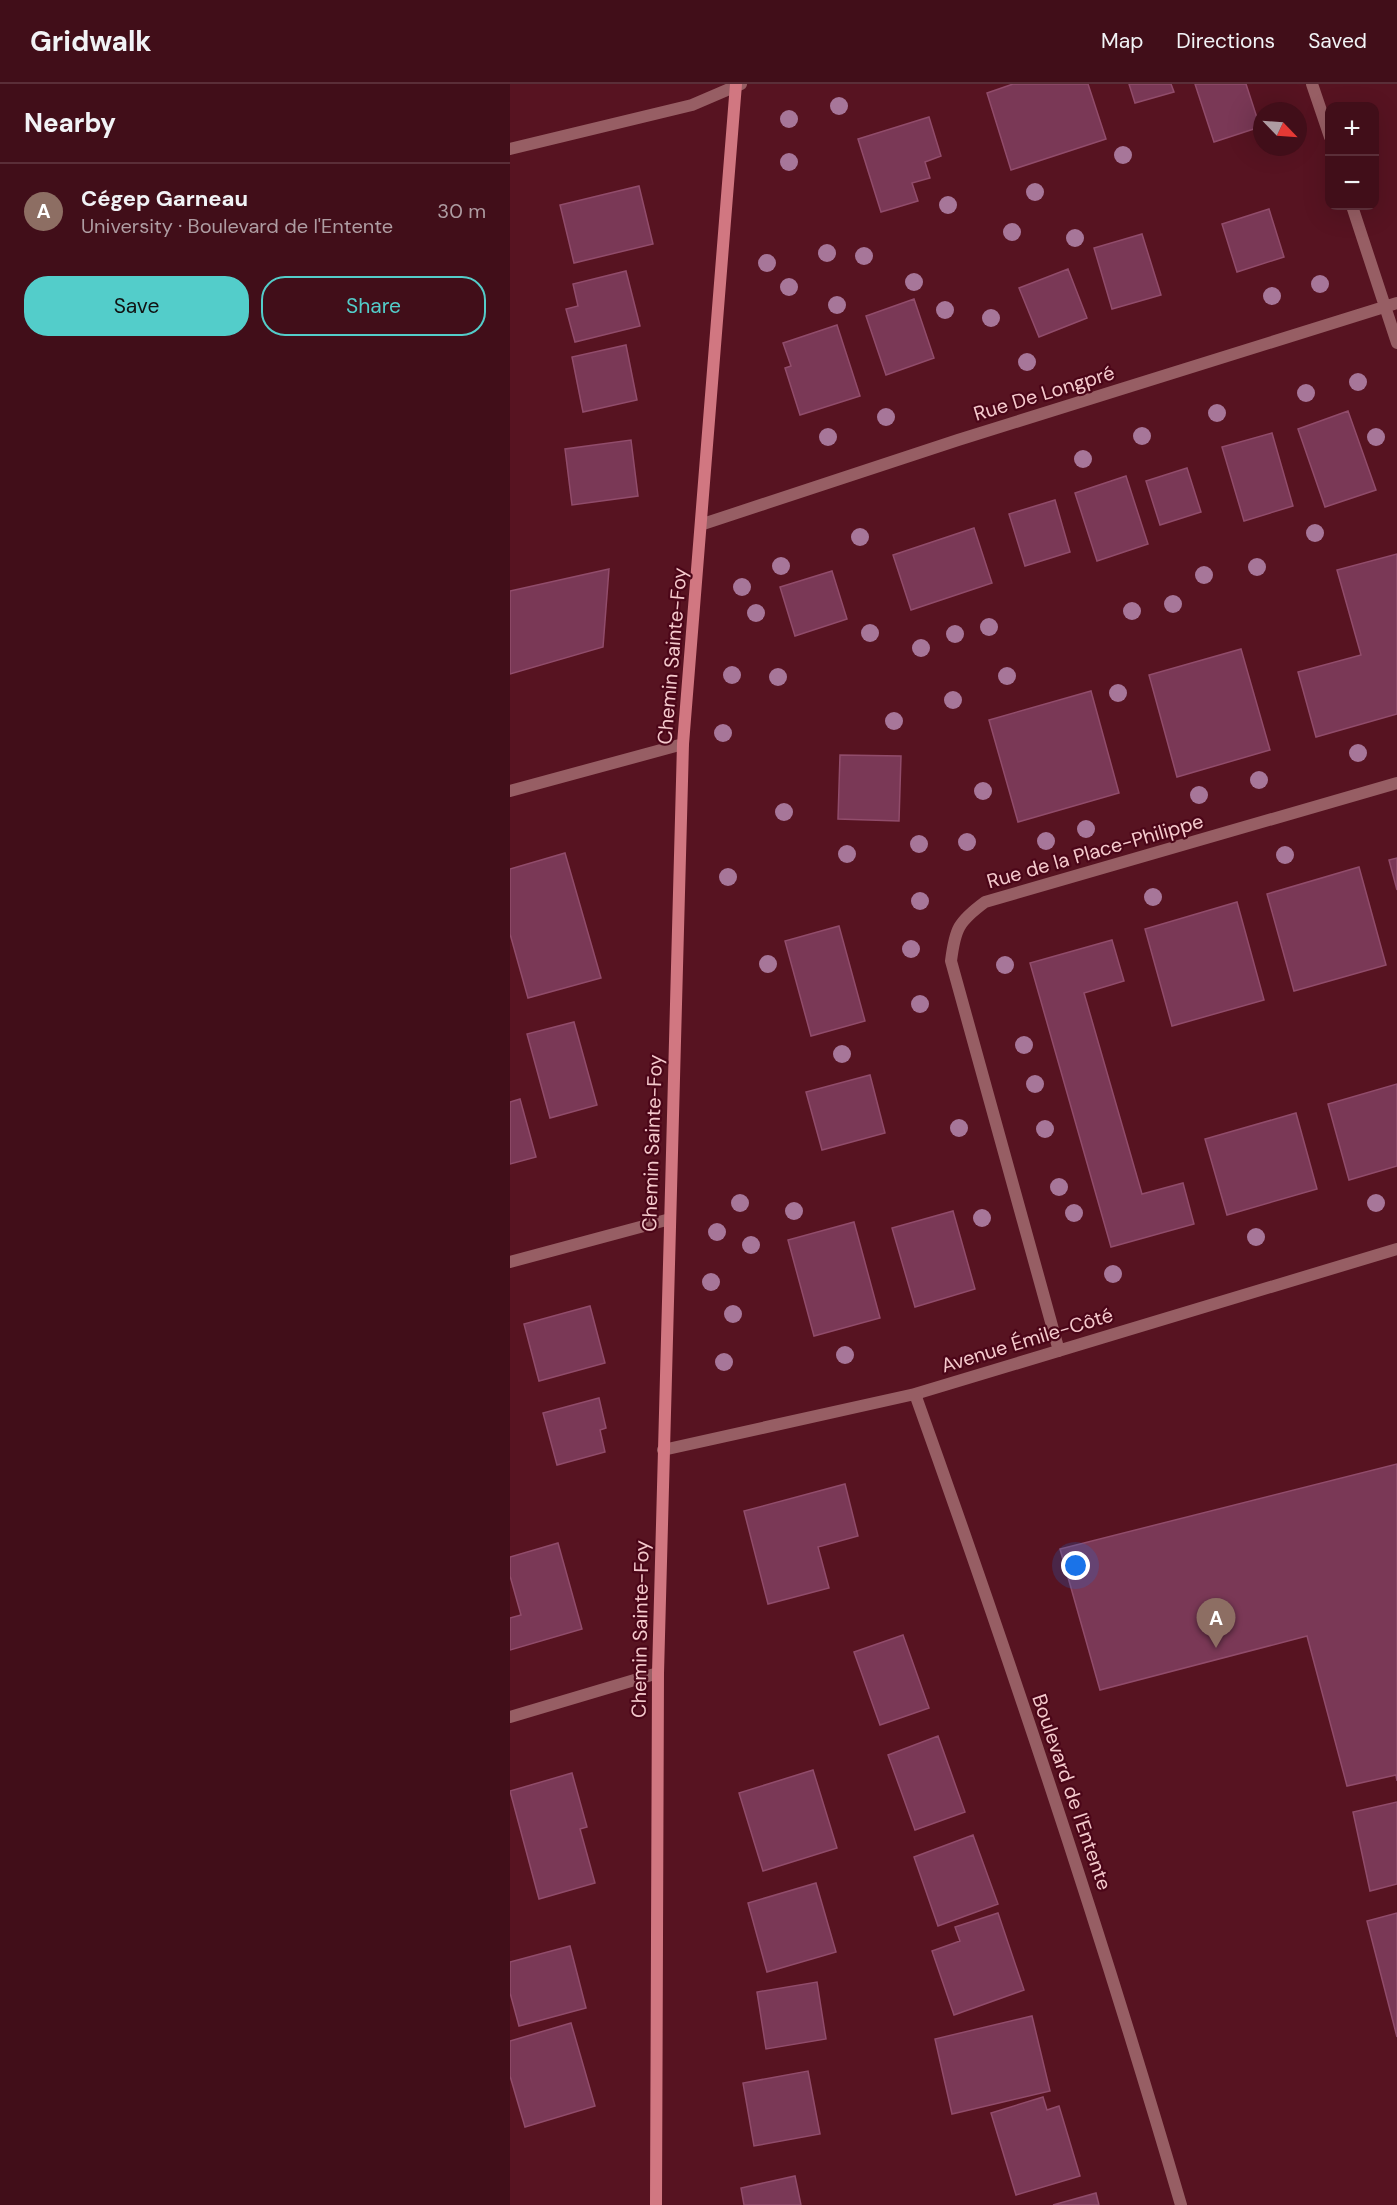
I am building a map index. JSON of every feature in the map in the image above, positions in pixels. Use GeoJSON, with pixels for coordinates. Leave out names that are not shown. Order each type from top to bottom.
{"type":"FeatureCollection","features":[{"type":"Feature","properties":{"kind":"main road","name":"Chemin Sainte-Foy"},"geometry":{"type":"LineString","coordinates":[[656,2205],[658,1673],[683,744],[738,85]]}},
{"type":"Feature","properties":{"kind":"street"},"geometry":{"type":"LineString","coordinates":[[1312,84],[1325,125]]}},
{"type":"Feature","properties":{"kind":"street"},"geometry":{"type":"LineString","coordinates":[[510,149],[692,105],[738,85]]}},
{"type":"Feature","properties":{"kind":"street"},"geometry":{"type":"LineString","coordinates":[[1354,210],[1391,305],[1397,343]]}},
{"type":"Feature","properties":{"kind":"street","name":"Rue De Longpré"},"geometry":{"type":"LineString","coordinates":[[703,524],[958,440],[1391,305]]}},
{"type":"Feature","properties":{"kind":"street"},"geometry":{"type":"LineString","coordinates":[[510,791],[683,744]]}},
{"type":"Feature","properties":{"kind":"street","name":"Rue de la Place-Philippe"},"geometry":{"type":"LineString","coordinates":[[1059,1351],[951,961],[955,932],[966,916],[985,903],[1397,783]]}},
{"type":"Feature","properties":{"kind":"street"},"geometry":{"type":"LineString","coordinates":[[510,1262],[670,1219]]}},
{"type":"Feature","properties":{"kind":"street","name":"Avenue Émile-Côté"},"geometry":{"type":"LineString","coordinates":[[663,1450],[915,1394],[1397,1249]]}},
{"type":"Feature","properties":{"kind":"street","name":"Boulevard de l'Entente"},"geometry":{"type":"LineString","coordinates":[[915,1394],[1090,1905],[1181,2205]]}},
{"type":"Feature","properties":{"kind":"street"},"geometry":{"type":"LineString","coordinates":[[510,1717],[658,1673]]}},
{"type":"Feature","properties":{"kind":"building"},"geometry":{"type":"Polygon","coordinates":[[[1013,84],[1088,84],[1106,139],[1011,170],[987,93],[1013,84]]]}},
{"type":"Feature","properties":{"kind":"building"},"geometry":{"type":"Polygon","coordinates":[[[1129,84],[1171,84],[1174,92],[1135,103],[1129,84]]]}},
{"type":"Feature","properties":{"kind":"building"},"geometry":{"type":"Polygon","coordinates":[[[1195,84],[1246,84],[1253,106],[1253,129],[1214,142],[1195,84]]]}},
{"type":"Feature","properties":{"kind":"building"},"geometry":{"type":"Polygon","coordinates":[[[929,117],[941,156],[925,162],[930,178],[912,183],[918,201],[881,212],[858,139],[929,117]]]}},
{"type":"Feature","properties":{"kind":"building"},"geometry":{"type":"Polygon","coordinates":[[[639,186],[653,244],[574,263],[560,205],[639,186]]]}},
{"type":"Feature","properties":{"kind":"building"},"geometry":{"type":"Polygon","coordinates":[[[1269,209],[1284,257],[1237,272],[1222,224],[1269,209]]]}},
{"type":"Feature","properties":{"kind":"building"},"geometry":{"type":"Polygon","coordinates":[[[1142,234],[1161,295],[1112,309],[1094,248],[1142,234]]]}},
{"type":"Feature","properties":{"kind":"building"},"geometry":{"type":"Polygon","coordinates":[[[1068,269],[1087,318],[1039,337],[1019,288],[1068,269]]]}},
{"type":"Feature","properties":{"kind":"building"},"geometry":{"type":"Polygon","coordinates":[[[626,271],[640,326],[575,342],[566,309],[578,306],[573,284],[626,271]]]}},
{"type":"Feature","properties":{"kind":"building"},"geometry":{"type":"Polygon","coordinates":[[[914,299],[934,358],[886,375],[866,316],[914,299]]]}},
{"type":"Feature","properties":{"kind":"building"},"geometry":{"type":"Polygon","coordinates":[[[837,325],[860,396],[800,415],[785,368],[791,366],[783,343],[837,325]]]}},
{"type":"Feature","properties":{"kind":"building"},"geometry":{"type":"Polygon","coordinates":[[[626,345],[637,400],[583,412],[572,357],[626,345]]]}},
{"type":"Feature","properties":{"kind":"building"},"geometry":{"type":"Polygon","coordinates":[[[1348,411],[1376,490],[1325,507],[1298,429],[1348,411]]]}},
{"type":"Feature","properties":{"kind":"building"},"geometry":{"type":"Polygon","coordinates":[[[1272,433],[1293,506],[1244,521],[1222,447],[1272,433]]]}},
{"type":"Feature","properties":{"kind":"building"},"geometry":{"type":"Polygon","coordinates":[[[631,440],[638,496],[572,505],[565,449],[631,440]]]}},
{"type":"Feature","properties":{"kind":"building"},"geometry":{"type":"Polygon","coordinates":[[[1187,468],[1201,512],[1160,525],[1146,481],[1187,468]]]}},
{"type":"Feature","properties":{"kind":"building"},"geometry":{"type":"Polygon","coordinates":[[[1126,476],[1148,544],[1097,561],[1075,493],[1126,476]]]}},
{"type":"Feature","properties":{"kind":"building"},"geometry":{"type":"Polygon","coordinates":[[[1055,500],[1070,552],[1025,566],[1009,514],[1055,500]]]}},
{"type":"Feature","properties":{"kind":"building"},"geometry":{"type":"Polygon","coordinates":[[[974,528],[992,583],[911,610],[893,555],[974,528]]]}},
{"type":"Feature","properties":{"kind":"building"},"geometry":{"type":"Polygon","coordinates":[[[1397,554],[1397,714],[1316,737],[1298,672],[1361,655],[1337,570],[1397,554]]]}},
{"type":"Feature","properties":{"kind":"building"},"geometry":{"type":"Polygon","coordinates":[[[609,569],[603,647],[510,674],[510,591],[609,569]]]}},
{"type":"Feature","properties":{"kind":"building"},"geometry":{"type":"Polygon","coordinates":[[[832,571],[847,619],[795,636],[780,587],[832,571]]]}},
{"type":"Feature","properties":{"kind":"building"},"geometry":{"type":"Polygon","coordinates":[[[1241,649],[1270,750],[1177,777],[1149,675],[1241,649]]]}},
{"type":"Feature","properties":{"kind":"building"},"geometry":{"type":"Polygon","coordinates":[[[1091,691],[1119,793],[1018,822],[989,720],[1091,691]]]}},
{"type":"Feature","properties":{"kind":"building"},"geometry":{"type":"Polygon","coordinates":[[[840,755],[901,756],[899,821],[838,819],[840,755]]]}},
{"type":"Feature","properties":{"kind":"building"},"geometry":{"type":"Polygon","coordinates":[[[565,853],[601,978],[528,998],[510,934],[510,869],[565,853]]]}},
{"type":"Feature","properties":{"kind":"building"},"geometry":{"type":"Polygon","coordinates":[[[1397,858],[1397,890],[1389,860],[1397,858]]]}},
{"type":"Feature","properties":{"kind":"building"},"geometry":{"type":"Polygon","coordinates":[[[1359,867],[1386,965],[1294,991],[1267,894],[1359,867]]]}},
{"type":"Feature","properties":{"kind":"building"},"geometry":{"type":"Polygon","coordinates":[[[1237,902],[1264,1000],[1172,1026],[1145,929],[1237,902]]]}},
{"type":"Feature","properties":{"kind":"building"},"geometry":{"type":"Polygon","coordinates":[[[839,926],[865,1021],[811,1036],[785,941],[839,926]]]}},
{"type":"Feature","properties":{"kind":"building"},"geometry":{"type":"Polygon","coordinates":[[[1112,940],[1124,981],[1084,993],[1142,1194],[1183,1183],[1194,1224],[1111,1247],[1030,963],[1112,940]]]}},
{"type":"Feature","properties":{"kind":"building"},"geometry":{"type":"Polygon","coordinates":[[[574,1022],[597,1105],[550,1118],[527,1034],[574,1022]]]}},
{"type":"Feature","properties":{"kind":"building"},"geometry":{"type":"Polygon","coordinates":[[[870,1075],[885,1133],[822,1150],[806,1092],[870,1075]]]}},
{"type":"Feature","properties":{"kind":"building"},"geometry":{"type":"Polygon","coordinates":[[[1397,1084],[1397,1166],[1349,1180],[1328,1104],[1397,1084]]]}},
{"type":"Feature","properties":{"kind":"building"},"geometry":{"type":"Polygon","coordinates":[[[520,1099],[536,1157],[510,1164],[510,1102],[520,1099]]]}},
{"type":"Feature","properties":{"kind":"building"},"geometry":{"type":"Polygon","coordinates":[[[1296,1113],[1317,1189],[1227,1215],[1205,1139],[1296,1113]]]}},
{"type":"Feature","properties":{"kind":"building"},"geometry":{"type":"Polygon","coordinates":[[[953,1211],[975,1289],[915,1307],[892,1228],[953,1211]]]}},
{"type":"Feature","properties":{"kind":"building"},"geometry":{"type":"Polygon","coordinates":[[[854,1222],[880,1318],[814,1336],[788,1240],[854,1222]]]}},
{"type":"Feature","properties":{"kind":"building"},"geometry":{"type":"Polygon","coordinates":[[[590,1306],[605,1363],[539,1381],[524,1324],[590,1306]]]}},
{"type":"Feature","properties":{"kind":"building"},"geometry":{"type":"Polygon","coordinates":[[[599,1398],[606,1428],[600,1430],[605,1452],[557,1465],[543,1413],[599,1398]]]}},
{"type":"Feature","properties":{"kind":"building"},"geometry":{"type":"Polygon","coordinates":[[[1397,1464],[1397,1781],[1396,1775],[1347,1786],[1307,1636],[1100,1690],[1060,1549],[1397,1464]]]}},
{"type":"Feature","properties":{"kind":"building"},"geometry":{"type":"Polygon","coordinates":[[[1397,1464],[1397,1781],[1396,1775],[1347,1786],[1307,1636],[1100,1690],[1060,1549],[1397,1464]]]}},
{"type":"Feature","properties":{"kind":"building"},"geometry":{"type":"Polygon","coordinates":[[[845,1484],[858,1536],[818,1547],[829,1588],[768,1604],[744,1511],[845,1484]]]}},
{"type":"Feature","properties":{"kind":"building"},"geometry":{"type":"Polygon","coordinates":[[[558,1543],[582,1629],[510,1650],[510,1618],[521,1615],[510,1576],[510,1557],[558,1543]]]}},
{"type":"Feature","properties":{"kind":"building"},"geometry":{"type":"Polygon","coordinates":[[[903,1635],[929,1708],[880,1725],[854,1652],[903,1635]]]}},
{"type":"Feature","properties":{"kind":"building"},"geometry":{"type":"Polygon","coordinates":[[[938,1736],[965,1812],[915,1830],[888,1755],[938,1736]]]}},
{"type":"Feature","properties":{"kind":"building"},"geometry":{"type":"Polygon","coordinates":[[[813,1770],[837,1848],[763,1871],[739,1793],[813,1770]]]}},
{"type":"Feature","properties":{"kind":"building"},"geometry":{"type":"Polygon","coordinates":[[[572,1773],[587,1827],[580,1829],[595,1883],[539,1899],[510,1791],[572,1773]]]}},
{"type":"Feature","properties":{"kind":"building"},"geometry":{"type":"Polygon","coordinates":[[[1397,1802],[1397,1884],[1370,1891],[1353,1812],[1397,1802]]]}},
{"type":"Feature","properties":{"kind":"building"},"geometry":{"type":"Polygon","coordinates":[[[1397,1802],[1397,1884],[1370,1891],[1353,1812],[1397,1802]]]}},
{"type":"Feature","properties":{"kind":"building"},"geometry":{"type":"Polygon","coordinates":[[[973,1835],[998,1904],[938,1926],[914,1857],[973,1835]]]}},
{"type":"Feature","properties":{"kind":"building"},"geometry":{"type":"Polygon","coordinates":[[[816,1883],[836,1952],[767,1972],[748,1903],[816,1883]]]}},
{"type":"Feature","properties":{"kind":"building"},"geometry":{"type":"Polygon","coordinates":[[[998,1913],[1024,1990],[954,2015],[932,1951],[960,1941],[955,1927],[998,1913]]]}},
{"type":"Feature","properties":{"kind":"building"},"geometry":{"type":"Polygon","coordinates":[[[1397,1913],[1397,2037],[1367,1921],[1397,1913]]]}},
{"type":"Feature","properties":{"kind":"building"},"geometry":{"type":"Polygon","coordinates":[[[1397,1913],[1397,2037],[1367,1921],[1397,1913]]]}},
{"type":"Feature","properties":{"kind":"building"},"geometry":{"type":"Polygon","coordinates":[[[570,1946],[586,2008],[519,2026],[510,1993],[510,1962],[570,1946]]]}},
{"type":"Feature","properties":{"kind":"building"},"geometry":{"type":"Polygon","coordinates":[[[817,1982],[826,2039],[766,2049],[757,1992],[817,1982]]]}},
{"type":"Feature","properties":{"kind":"building"},"geometry":{"type":"Polygon","coordinates":[[[1032,2016],[1050,2091],[952,2114],[935,2039],[1032,2016]]]}},
{"type":"Feature","properties":{"kind":"building"},"geometry":{"type":"Polygon","coordinates":[[[571,2023],[595,2106],[525,2127],[510,2076],[510,2041],[571,2023]]]}},
{"type":"Feature","properties":{"kind":"building"},"geometry":{"type":"Polygon","coordinates":[[[808,2071],[820,2134],[754,2146],[743,2083],[808,2071]]]}},
{"type":"Feature","properties":{"kind":"building"},"geometry":{"type":"Polygon","coordinates":[[[1043,2097],[1047,2110],[1059,2106],[1080,2176],[1016,2195],[991,2113],[1043,2097]]]}},
{"type":"Feature","properties":{"kind":"building"},"geometry":{"type":"Polygon","coordinates":[[[795,2176],[801,2205],[744,2205],[741,2188],[795,2176]]]}},
{"type":"Feature","properties":{"kind":"building"},"geometry":{"type":"Polygon","coordinates":[[[1096,2193],[1099,2205],[1053,2205],[1096,2193]]]}},
{"type":"Feature","properties":{"kind":"place","name":"Cégep Garneau"},"geometry":{"type":"Point","coordinates":[1216,1648]}}]}
